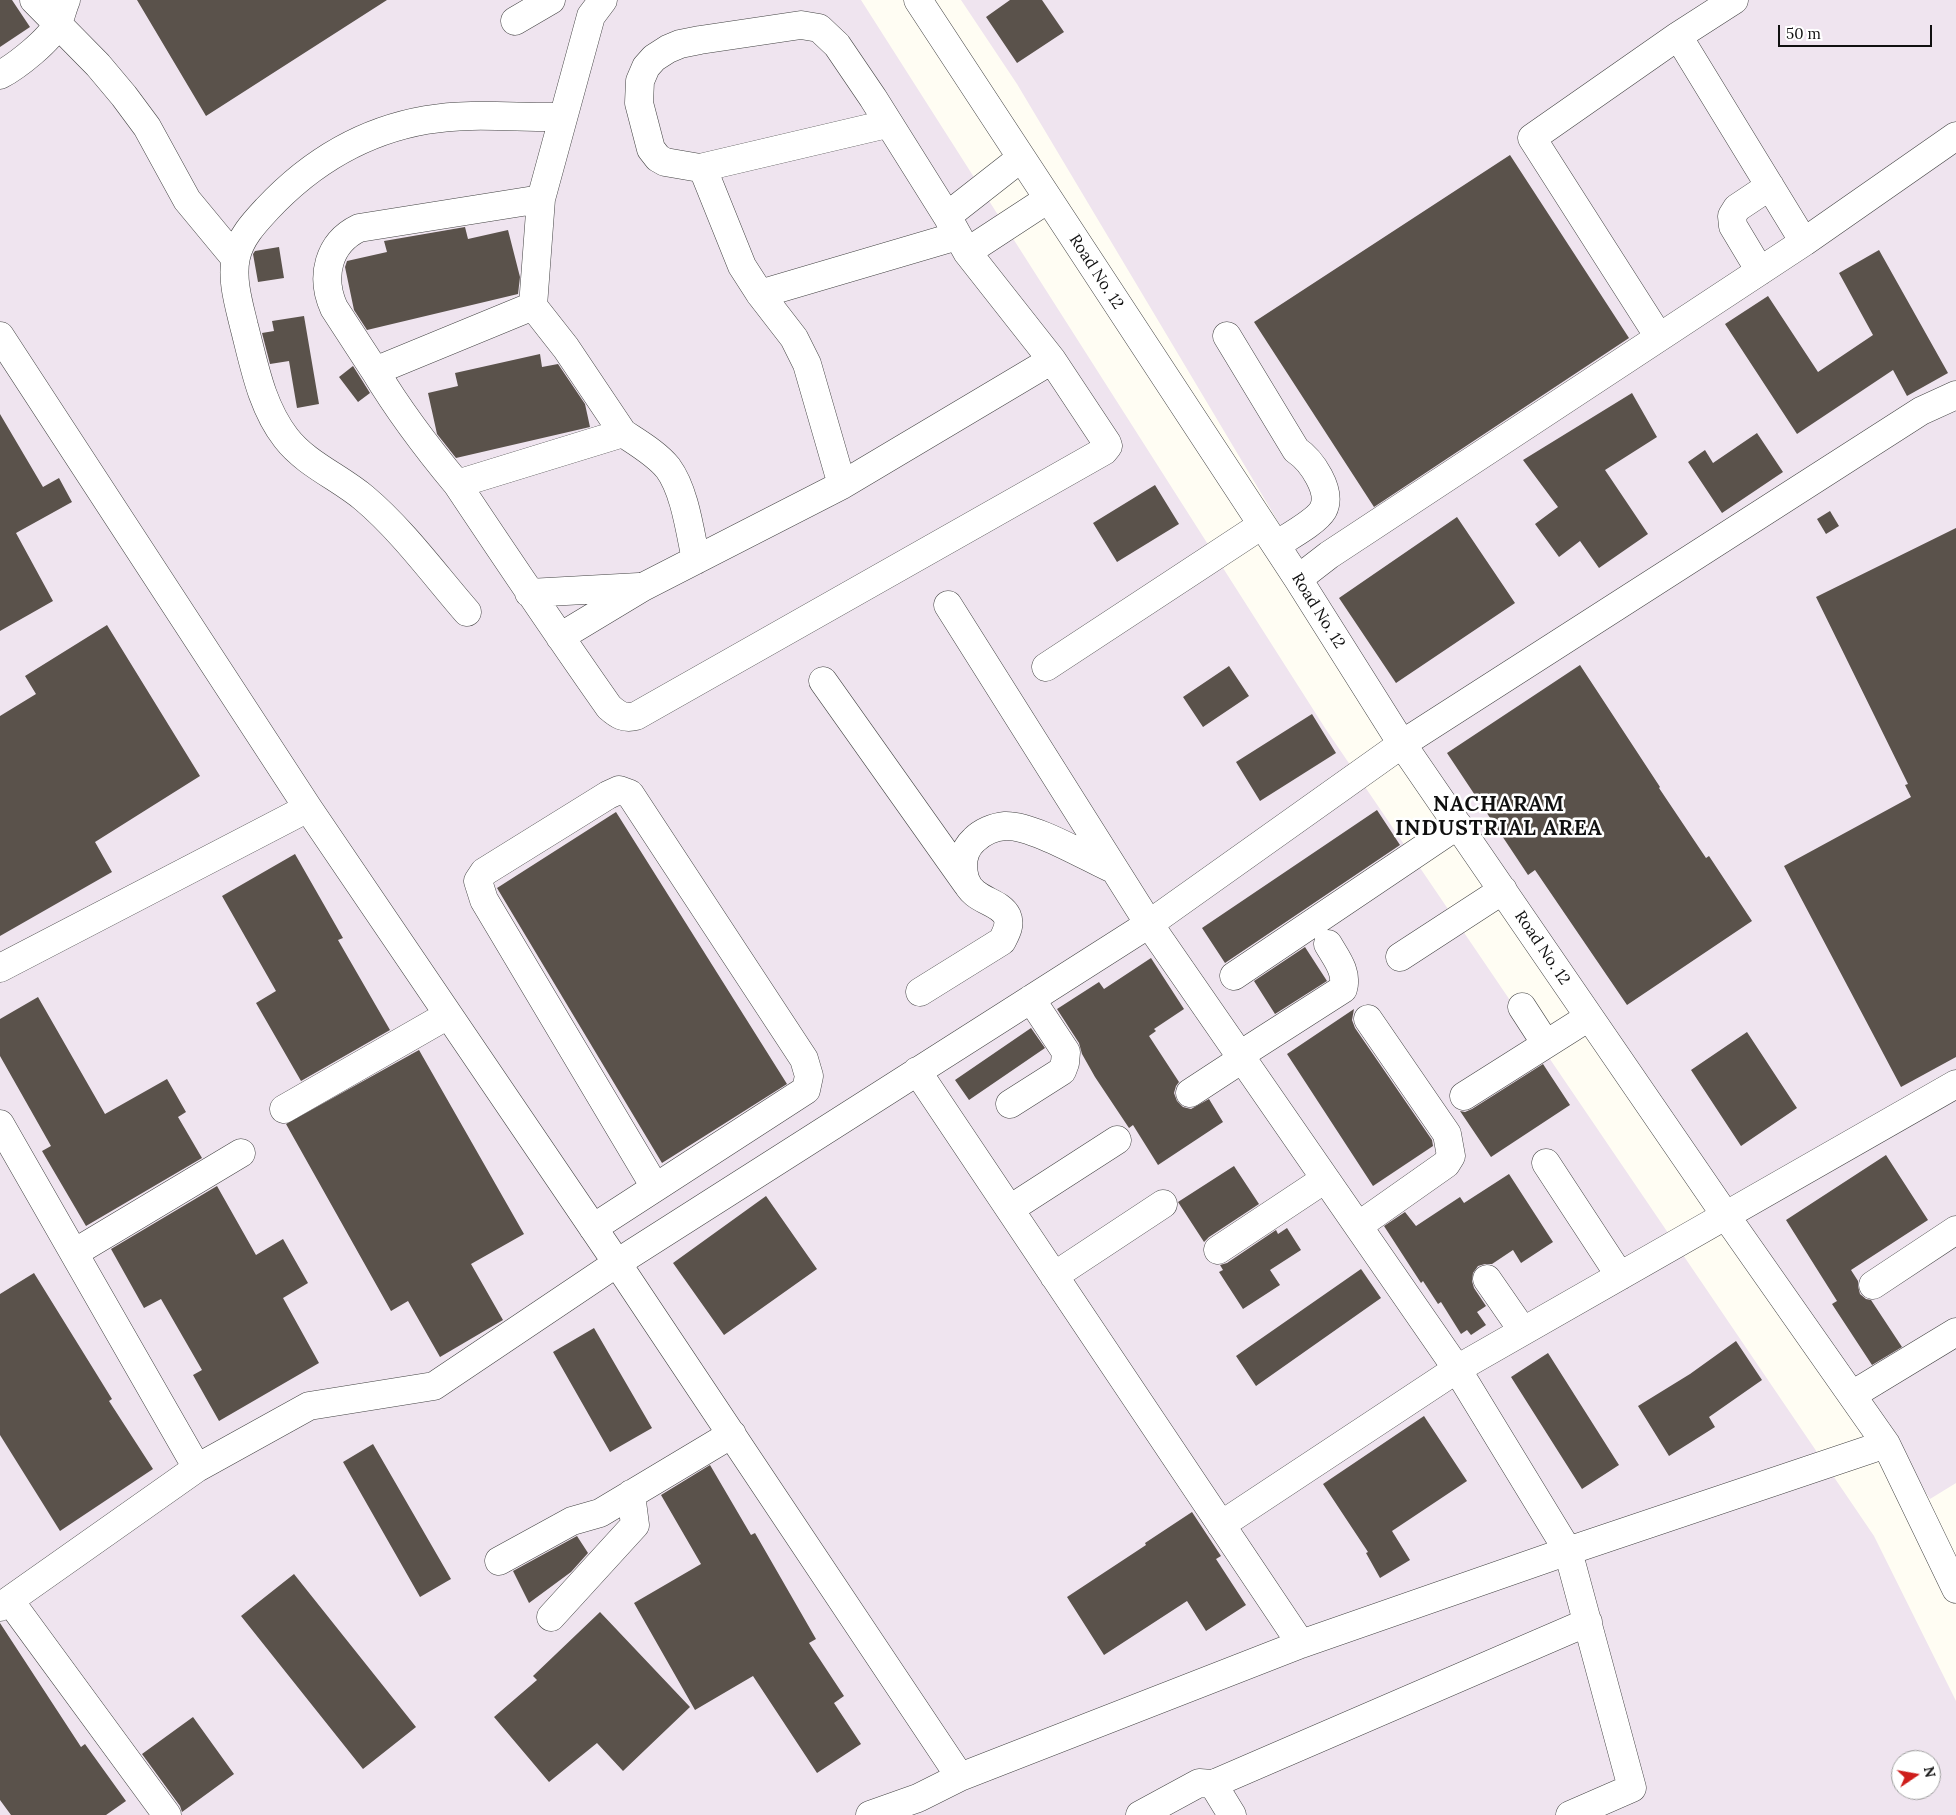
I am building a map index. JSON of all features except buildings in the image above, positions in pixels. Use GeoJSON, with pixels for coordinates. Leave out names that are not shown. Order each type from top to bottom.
{"type":"FeatureCollection","features":[{"type":"Feature","properties":{"kind":"street"},"geometry":{"type":"LineString","coordinates":[[34,0],[62,12],[98,65],[147,127],[187,200],[235,258]]}},
{"type":"Feature","properties":{"kind":"street"},"geometry":{"type":"LineString","coordinates":[[515,22],[551,0]]}},
{"type":"Feature","properties":{"kind":"street","name":"Road No. 12"},"geometry":{"type":"LineString","coordinates":[[918,0],[1298,579],[1402,744],[1726,1216],[1886,1444],[1956,1590]]}},
{"type":"Feature","properties":{"kind":"street"},"geometry":{"type":"LineString","coordinates":[[1659,337],[1532,138],[1678,36],[1734,0]]}},
{"type":"Feature","properties":{"kind":"street"},"geometry":{"type":"LineString","coordinates":[[590,5],[541,199],[533,306],[566,348],[623,433],[656,457],[675,478],[696,560]]}},
{"type":"Feature","properties":{"kind":"street"},"geometry":{"type":"LineString","coordinates":[[0,76],[14,68],[32,53],[62,12]]}},
{"type":"Feature","properties":{"kind":"street"},"geometry":{"type":"LineString","coordinates":[[541,199],[359,228],[348,234],[333,253],[326,281],[329,297],[387,392],[428,449],[457,484],[529,593],[609,707],[618,715],[626,718],[636,716],[1104,452],[1108,446],[1108,442],[1052,360],[957,235],[887,124],[837,45],[819,28],[801,25],[680,44],[654,58],[646,67],[640,81],[639,103],[647,138],[651,149],[658,158],[665,162],[700,168],[887,124]]}},
{"type":"Feature","properties":{"kind":"street"},"geometry":{"type":"LineString","coordinates":[[1678,36],[1804,242]]}},
{"type":"Feature","properties":{"kind":"street"},"geometry":{"type":"LineString","coordinates":[[467,612],[380,513],[339,479],[300,452],[286,437],[268,406],[257,379],[235,280],[235,258],[242,240],[273,202],[319,162],[359,140],[398,126],[447,117],[468,115],[562,117]]}},
{"type":"Feature","properties":{"kind":"street"},"geometry":{"type":"LineString","coordinates":[[1298,579],[1330,555],[1804,242],[1956,136]]}},
{"type":"Feature","properties":{"kind":"street"},"geometry":{"type":"LineString","coordinates":[[957,235],[1021,158]]}},
{"type":"Feature","properties":{"kind":"street"},"geometry":{"type":"LineString","coordinates":[[700,168],[710,184],[742,266],[760,294],[794,338],[807,364],[842,485]]}},
{"type":"Feature","properties":{"kind":"street"},"geometry":{"type":"LineString","coordinates":[[1760,271],[1733,226],[1732,216],[1736,208],[1770,186]]}},
{"type":"Feature","properties":{"kind":"street"},"geometry":{"type":"LineString","coordinates":[[760,294],[957,235],[1048,199]]}},
{"type":"Feature","properties":{"kind":"street"},"geometry":{"type":"LineString","coordinates":[[375,371],[533,306]]}},
{"type":"Feature","properties":{"kind":"street"},"geometry":{"type":"LineString","coordinates":[[1046,667],[1269,535],[1317,517],[1324,509],[1325,497],[1322,481],[1304,455],[1296,450],[1227,336]]}},
{"type":"Feature","properties":{"kind":"street"},"geometry":{"type":"LineString","coordinates":[[4,351],[308,808],[617,1263],[960,1777]]}},
{"type":"Feature","properties":{"kind":"street"},"geometry":{"type":"LineString","coordinates":[[560,637],[643,587],[842,485],[1052,360]]}},
{"type":"Feature","properties":{"kind":"street"},"geometry":{"type":"LineString","coordinates":[[167,1815],[5,1604],[197,1468],[309,1406],[434,1386],[617,1263],[1149,924],[1402,744],[1921,411],[1956,395]]}},
{"type":"Feature","properties":{"kind":"street"},"geometry":{"type":"LineString","coordinates":[[457,484],[623,433]]}},
{"type":"Feature","properties":{"kind":"street"},"geometry":{"type":"LineString","coordinates":[[529,593],[643,587]]}},
{"type":"Feature","properties":{"kind":"street"},"geometry":{"type":"LineString","coordinates":[[948,605],[1149,924],[1457,1368],[1568,1551],[1632,1788],[1570,1815]]}},
{"type":"Feature","properties":{"kind":"street"},"geometry":{"type":"LineString","coordinates":[[823,681],[969,888],[979,897],[1003,910],[1008,917],[1009,928],[1002,941],[920,992]]}},
{"type":"Feature","properties":{"kind":"street"},"geometry":{"type":"LineString","coordinates":[[593,1228],[806,1090],[808,1076],[804,1059],[630,794],[619,790],[484,872],[478,881],[484,900],[656,1187]]}},
{"type":"Feature","properties":{"kind":"street"},"geometry":{"type":"LineString","coordinates":[[0,968],[308,808]]}},
{"type":"Feature","properties":{"kind":"street"},"geometry":{"type":"LineString","coordinates":[[969,888],[963,864],[964,853],[969,844],[991,829],[1005,826],[1033,832],[1115,870]]}},
{"type":"Feature","properties":{"kind":"street"},"geometry":{"type":"LineString","coordinates":[[1190,1093],[1241,1057],[1344,990],[1344,971],[1332,933],[1463,832]]}},
{"type":"Feature","properties":{"kind":"street"},"geometry":{"type":"LineString","coordinates":[[1234,976],[1463,832]]}},
{"type":"Feature","properties":{"kind":"street"},"geometry":{"type":"LineString","coordinates":[[1400,957],[1502,890]]}},
{"type":"Feature","properties":{"kind":"street"},"geometry":{"type":"LineString","coordinates":[[1010,1104],[1062,1070],[1066,1063],[1066,1052],[1031,999]]}},
{"type":"Feature","properties":{"kind":"street"},"geometry":{"type":"LineString","coordinates":[[1522,1007],[1546,1044]]}},
{"type":"Feature","properties":{"kind":"street"},"geometry":{"type":"LineString","coordinates":[[284,1109],[448,1015]]}},
{"type":"Feature","properties":{"kind":"street"},"geometry":{"type":"LineString","coordinates":[[1464,1096],[1589,1016]]}},
{"type":"Feature","properties":{"kind":"street"},"geometry":{"type":"LineString","coordinates":[[1358,1226],[1446,1164],[1451,1156],[1447,1134],[1368,1019]]}},
{"type":"Feature","properties":{"kind":"street"},"geometry":{"type":"LineString","coordinates":[[917,1071],[1301,1644]]}},
{"type":"Feature","properties":{"kind":"street"},"geometry":{"type":"LineString","coordinates":[[1221,1525],[1457,1368],[1956,1084]]}},
{"type":"Feature","properties":{"kind":"street"},"geometry":{"type":"LineString","coordinates":[[0,1124],[197,1468]]}},
{"type":"Feature","properties":{"kind":"street"},"geometry":{"type":"LineString","coordinates":[[1010,1209],[1117,1140]]}},
{"type":"Feature","properties":{"kind":"street"},"geometry":{"type":"LineString","coordinates":[[74,1253],[241,1153]]}},
{"type":"Feature","properties":{"kind":"street"},"geometry":{"type":"LineString","coordinates":[[1546,1162],[1620,1276]]}},
{"type":"Feature","properties":{"kind":"street"},"geometry":{"type":"LineString","coordinates":[[1218,1250],[1326,1179]]}},
{"type":"Feature","properties":{"kind":"street"},"geometry":{"type":"LineString","coordinates":[[1054,1276],[1163,1204]]}},
{"type":"Feature","properties":{"kind":"street"},"geometry":{"type":"LineString","coordinates":[[1873,1285],[1956,1230]]}},
{"type":"Feature","properties":{"kind":"street"},"geometry":{"type":"LineString","coordinates":[[1486,1279],[1523,1331]]}},
{"type":"Feature","properties":{"kind":"street"},"geometry":{"type":"LineString","coordinates":[[1852,1395],[1956,1332]]}},
{"type":"Feature","properties":{"kind":"street"},"geometry":{"type":"LineString","coordinates":[[499,1561],[572,1521],[600,1513],[732,1434]]}},
{"type":"Feature","properties":{"kind":"street"},"geometry":{"type":"LineString","coordinates":[[870,1815],[912,1806],[960,1777],[1301,1644],[1568,1551],[1886,1444]]}},
{"type":"Feature","properties":{"kind":"street"},"geometry":{"type":"LineString","coordinates":[[551,1617],[635,1525],[631,1494]]}},
{"type":"Feature","properties":{"kind":"street"},"geometry":{"type":"LineString","coordinates":[[1140,1815],[1199,1783],[1213,1784],[1588,1622]]}},
{"type":"Feature","properties":{"kind":"street"},"geometry":{"type":"LineString","coordinates":[[1213,1784],[1232,1815]]}},
{"type":"Feature","properties":{"kind":"shaded area"},"geometry":{"type":"Polygon","coordinates":[[[0,0],[861,0],[1325,728],[1874,1536],[1956,1701],[1956,1815],[0,1815],[0,0]]]}},
{"type":"Feature","properties":{"kind":"shaded area"},"geometry":{"type":"Polygon","coordinates":[[[961,0],[1956,0],[1956,1483],[1930,1499],[1406,736],[1017,84],[961,0]]]}},
{"type":"Feature","properties":{"kind":"district","name":"NACHARAM INDUSTRIAL AREA"},"geometry":{"type":"Point","coordinates":[1499,817]}}]}
